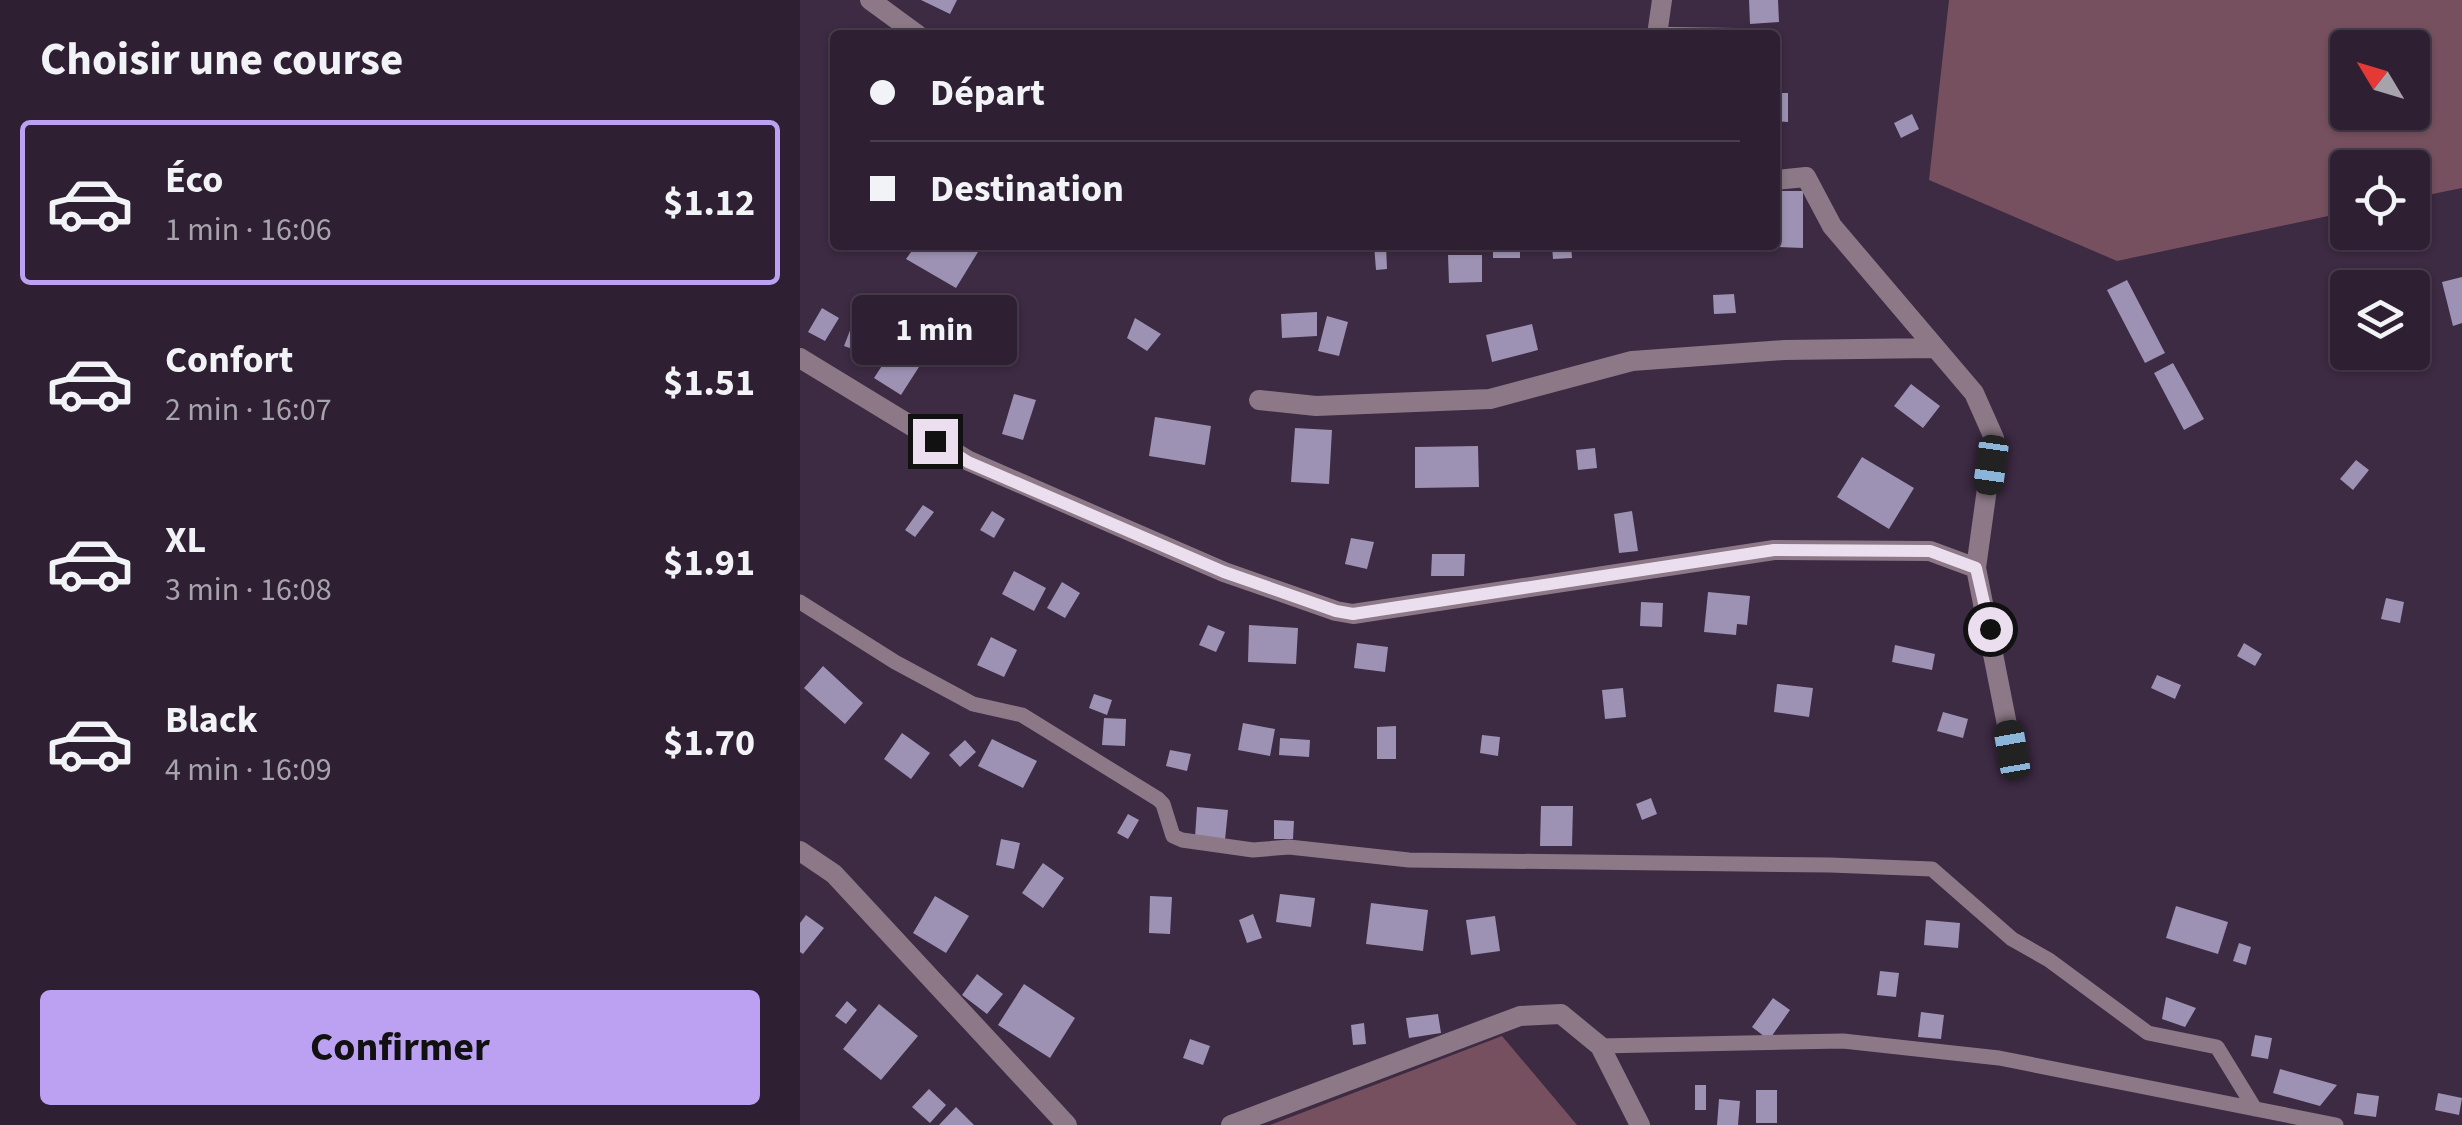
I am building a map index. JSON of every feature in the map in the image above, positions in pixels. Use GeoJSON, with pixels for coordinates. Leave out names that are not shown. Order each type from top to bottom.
{"type":"FeatureCollection","features":[{"type":"Feature","properties":{"kind":"street"},"geometry":{"type":"LineString","coordinates":[[870,0],[911,30]]}},
{"type":"Feature","properties":{"kind":"street"},"geometry":{"type":"LineString","coordinates":[[1658,30],[1662,0]]}},
{"type":"Feature","properties":{"kind":"street"},"geometry":{"type":"LineString","coordinates":[[1780,176],[1806,177],[1832,226],[1974,393],[1994,438],[1976,568],[2012,750]]}},
{"type":"Feature","properties":{"kind":"street"},"geometry":{"type":"LineString","coordinates":[[1260,400],[1316,406],[1490,399],[1632,362],[1784,350],[1934,348]]}},
{"type":"Feature","properties":{"kind":"street"},"geometry":{"type":"LineString","coordinates":[[800,358],[968,462],[1224,572],[1336,611],[1353,614],[1412,606],[1774,550],[1930,551],[1976,568]]}},
{"type":"Feature","properties":{"kind":"street"},"geometry":{"type":"LineString","coordinates":[[800,850],[834,874],[1067,1125]]}},
{"type":"Feature","properties":{"kind":"street"},"geometry":{"type":"LineString","coordinates":[[1230,1125],[1520,1016],[1561,1014],[1600,1046],[1640,1125]]}},
{"type":"Feature","properties":{"kind":"lane"},"geometry":{"type":"LineString","coordinates":[[800,602],[894,662],[973,704],[1022,715],[1158,799],[1173,836],[1182,840],[1253,850],[1289,848],[1408,860],[1932,869],[2012,940],[2048,960],[2148,1033],[2216,1047],[2255,1109]]}},
{"type":"Feature","properties":{"kind":"lane"},"geometry":{"type":"LineString","coordinates":[[1600,1046],[1844,1041],[1999,1058],[2336,1125]]}},
{"type":"Feature","properties":{"kind":"shaded area"},"geometry":{"type":"Polygon","coordinates":[[[1949,0],[2462,0],[2462,188],[2430,195],[2430,150],[2330,150],[2330,216],[2117,261],[1929,180],[1949,0]]]}},
{"type":"Feature","properties":{"kind":"shaded area"},"geometry":{"type":"Polygon","coordinates":[[[1502,1036],[1577,1125],[1270,1125],[1502,1036]]]}},
{"type":"Feature","properties":{"kind":"building"},"geometry":{"type":"Polygon","coordinates":[[[921,0],[957,0],[950,14],[921,0]]]}},
{"type":"Feature","properties":{"kind":"building"},"geometry":{"type":"Polygon","coordinates":[[[1749,0],[1778,0],[1779,22],[1750,24],[1749,0]]]}},
{"type":"Feature","properties":{"kind":"building"},"geometry":{"type":"Polygon","coordinates":[[[1661,27],[1738,28],[1738,30],[1661,27]]]}},
{"type":"Feature","properties":{"kind":"building"},"geometry":{"type":"Polygon","coordinates":[[[1780,93],[1788,93],[1788,122],[1780,121],[1780,93]]]}},
{"type":"Feature","properties":{"kind":"building"},"geometry":{"type":"Polygon","coordinates":[[[1912,114],[1919,129],[1901,138],[1894,123],[1912,114]]]}},
{"type":"Feature","properties":{"kind":"building"},"geometry":{"type":"Polygon","coordinates":[[[1780,191],[1803,191],[1803,248],[1780,247],[1780,191]]]}},
{"type":"Feature","properties":{"kind":"building"},"geometry":{"type":"Polygon","coordinates":[[[912,250],[978,252],[956,288],[906,259],[912,250]]]}},
{"type":"Feature","properties":{"kind":"building"},"geometry":{"type":"Polygon","coordinates":[[[1374,250],[1386,250],[1387,269],[1376,270],[1374,250]]]}},
{"type":"Feature","properties":{"kind":"building"},"geometry":{"type":"Polygon","coordinates":[[[1493,250],[1520,250],[1520,258],[1493,258],[1493,250]]]}},
{"type":"Feature","properties":{"kind":"building"},"geometry":{"type":"Polygon","coordinates":[[[1552,250],[1571,250],[1572,258],[1553,259],[1552,250]]]}},
{"type":"Feature","properties":{"kind":"building"},"geometry":{"type":"Polygon","coordinates":[[[1448,255],[1482,255],[1482,282],[1449,283],[1448,255]]]}},
{"type":"Feature","properties":{"kind":"building"},"geometry":{"type":"Polygon","coordinates":[[[2462,277],[2462,323],[2453,326],[2442,282],[2462,277]]]}},
{"type":"Feature","properties":{"kind":"building"},"geometry":{"type":"Polygon","coordinates":[[[2127,280],[2165,353],[2145,363],[2107,290],[2127,280]]]}},
{"type":"Feature","properties":{"kind":"building"},"geometry":{"type":"Polygon","coordinates":[[[1734,294],[1736,313],[1714,314],[1713,295],[1734,294]]]}},
{"type":"Feature","properties":{"kind":"building"},"geometry":{"type":"Polygon","coordinates":[[[822,308],[839,318],[825,341],[808,332],[822,308]]]}},
{"type":"Feature","properties":{"kind":"building"},"geometry":{"type":"Polygon","coordinates":[[[1317,312],[1317,336],[1282,338],[1281,314],[1317,312]]]}},
{"type":"Feature","properties":{"kind":"building"},"geometry":{"type":"Polygon","coordinates":[[[1327,316],[1348,322],[1339,356],[1318,351],[1327,316]]]}},
{"type":"Feature","properties":{"kind":"building"},"geometry":{"type":"Polygon","coordinates":[[[1135,318],[1161,334],[1147,351],[1127,338],[1135,318]]]}},
{"type":"Feature","properties":{"kind":"building"},"geometry":{"type":"Polygon","coordinates":[[[854,320],[874,327],[864,353],[844,346],[854,320]]]}},
{"type":"Feature","properties":{"kind":"building"},"geometry":{"type":"Polygon","coordinates":[[[1532,324],[1538,350],[1492,362],[1486,335],[1532,324]]]}},
{"type":"Feature","properties":{"kind":"building"},"geometry":{"type":"Polygon","coordinates":[[[887,331],[926,356],[901,395],[874,378],[885,361],[873,353],[887,331]]]}},
{"type":"Feature","properties":{"kind":"building"},"geometry":{"type":"Polygon","coordinates":[[[2173,363],[2204,419],[2184,430],[2154,373],[2173,363]]]}},
{"type":"Feature","properties":{"kind":"building"},"geometry":{"type":"Polygon","coordinates":[[[1911,384],[1940,406],[1923,428],[1894,406],[1911,384]]]}},
{"type":"Feature","properties":{"kind":"building"},"geometry":{"type":"Polygon","coordinates":[[[1014,394],[1036,400],[1023,440],[1002,434],[1014,394]]]}},
{"type":"Feature","properties":{"kind":"building"},"geometry":{"type":"Polygon","coordinates":[[[1155,417],[1211,426],[1205,465],[1149,456],[1155,417]]]}},
{"type":"Feature","properties":{"kind":"building"},"geometry":{"type":"Polygon","coordinates":[[[1295,428],[1332,430],[1329,484],[1291,482],[1295,428]]]}},
{"type":"Feature","properties":{"kind":"building"},"geometry":{"type":"Polygon","coordinates":[[[1478,446],[1479,487],[1415,488],[1415,447],[1478,446]]]}},
{"type":"Feature","properties":{"kind":"building"},"geometry":{"type":"Polygon","coordinates":[[[1595,448],[1597,468],[1578,470],[1576,450],[1595,448]]]}},
{"type":"Feature","properties":{"kind":"building"},"geometry":{"type":"Polygon","coordinates":[[[1862,457],[1914,488],[1889,529],[1837,497],[1862,457]]]}},
{"type":"Feature","properties":{"kind":"building"},"geometry":{"type":"Polygon","coordinates":[[[2356,460],[2369,470],[2353,490],[2340,479],[2356,460]]]}},
{"type":"Feature","properties":{"kind":"building"},"geometry":{"type":"Polygon","coordinates":[[[923,505],[934,512],[915,537],[905,530],[923,505]]]}},
{"type":"Feature","properties":{"kind":"building"},"geometry":{"type":"Polygon","coordinates":[[[992,511],[1005,519],[994,538],[980,530],[992,511]]]}},
{"type":"Feature","properties":{"kind":"building"},"geometry":{"type":"Polygon","coordinates":[[[1632,511],[1638,551],[1619,553],[1614,514],[1632,511]]]}},
{"type":"Feature","properties":{"kind":"building"},"geometry":{"type":"Polygon","coordinates":[[[1351,538],[1374,542],[1367,569],[1345,564],[1351,538]]]}},
{"type":"Feature","properties":{"kind":"building"},"geometry":{"type":"Polygon","coordinates":[[[1432,554],[1465,554],[1464,576],[1431,576],[1432,554]]]}},
{"type":"Feature","properties":{"kind":"building"},"geometry":{"type":"Polygon","coordinates":[[[1014,571],[1046,588],[1034,611],[1002,594],[1014,571]]]}},
{"type":"Feature","properties":{"kind":"building"},"geometry":{"type":"Polygon","coordinates":[[[1062,582],[1080,593],[1065,618],[1047,608],[1062,582]]]}},
{"type":"Feature","properties":{"kind":"building"},"geometry":{"type":"Polygon","coordinates":[[[1708,592],[1750,596],[1747,625],[1737,624],[1736,635],[1704,632],[1708,592]]]}},
{"type":"Feature","properties":{"kind":"building"},"geometry":{"type":"Polygon","coordinates":[[[2386,598],[2404,602],[2400,623],[2381,619],[2386,598]]]}},
{"type":"Feature","properties":{"kind":"building"},"geometry":{"type":"Polygon","coordinates":[[[1641,602],[1663,603],[1662,627],[1640,626],[1641,602]]]}},
{"type":"Feature","properties":{"kind":"building"},"geometry":{"type":"Polygon","coordinates":[[[1208,625],[1225,632],[1216,652],[1199,645],[1208,625]]]}},
{"type":"Feature","properties":{"kind":"building"},"geometry":{"type":"Polygon","coordinates":[[[1249,625],[1298,628],[1296,664],[1248,662],[1249,625]]]}},
{"type":"Feature","properties":{"kind":"building"},"geometry":{"type":"Polygon","coordinates":[[[991,637],[1017,650],[1004,677],[977,665],[991,637]]]}},
{"type":"Feature","properties":{"kind":"building"},"geometry":{"type":"Polygon","coordinates":[[[1357,643],[1388,647],[1385,672],[1354,668],[1357,643]]]}},
{"type":"Feature","properties":{"kind":"building"},"geometry":{"type":"Polygon","coordinates":[[[2244,643],[2262,654],[2255,666],[2237,656],[2244,643]]]}},
{"type":"Feature","properties":{"kind":"building"},"geometry":{"type":"Polygon","coordinates":[[[1895,645],[1935,654],[1932,670],[1892,662],[1895,645]]]}},
{"type":"Feature","properties":{"kind":"building"},"geometry":{"type":"Polygon","coordinates":[[[823,666],[863,703],[845,724],[804,688],[823,666]]]}},
{"type":"Feature","properties":{"kind":"building"},"geometry":{"type":"Polygon","coordinates":[[[2157,675],[2181,685],[2175,699],[2151,688],[2157,675]]]}},
{"type":"Feature","properties":{"kind":"building"},"geometry":{"type":"Polygon","coordinates":[[[1777,684],[1813,688],[1809,717],[1774,712],[1777,684]]]}},
{"type":"Feature","properties":{"kind":"building"},"geometry":{"type":"Polygon","coordinates":[[[1623,688],[1626,717],[1605,719],[1602,690],[1623,688]]]}},
{"type":"Feature","properties":{"kind":"building"},"geometry":{"type":"Polygon","coordinates":[[[1094,694],[1112,700],[1107,715],[1089,708],[1094,694]]]}},
{"type":"Feature","properties":{"kind":"building"},"geometry":{"type":"Polygon","coordinates":[[[1943,712],[1968,719],[1963,738],[1937,731],[1943,712]]]}},
{"type":"Feature","properties":{"kind":"building"},"geometry":{"type":"Polygon","coordinates":[[[1104,718],[1126,719],[1125,746],[1102,745],[1104,718]]]}},
{"type":"Feature","properties":{"kind":"building"},"geometry":{"type":"Polygon","coordinates":[[[1243,723],[1275,729],[1270,756],[1238,750],[1243,723]]]}},
{"type":"Feature","properties":{"kind":"building"},"geometry":{"type":"Polygon","coordinates":[[[1396,726],[1396,759],[1377,759],[1377,727],[1396,726]]]}},
{"type":"Feature","properties":{"kind":"building"},"geometry":{"type":"Polygon","coordinates":[[[902,733],[930,753],[911,779],[884,759],[902,733]]]}},
{"type":"Feature","properties":{"kind":"building"},"geometry":{"type":"Polygon","coordinates":[[[1482,735],[1500,737],[1498,756],[1480,753],[1482,735]]]}},
{"type":"Feature","properties":{"kind":"building"},"geometry":{"type":"Polygon","coordinates":[[[1280,738],[1310,740],[1309,757],[1279,755],[1280,738]]]}},
{"type":"Feature","properties":{"kind":"building"},"geometry":{"type":"Polygon","coordinates":[[[992,739],[1037,761],[1023,788],[978,766],[992,739]]]}},
{"type":"Feature","properties":{"kind":"building"},"geometry":{"type":"Polygon","coordinates":[[[965,740],[976,752],[960,767],[949,755],[965,740]]]}},
{"type":"Feature","properties":{"kind":"building"},"geometry":{"type":"Polygon","coordinates":[[[1170,750],[1191,754],[1187,771],[1166,766],[1170,750]]]}},
{"type":"Feature","properties":{"kind":"building"},"geometry":{"type":"Polygon","coordinates":[[[1651,798],[1657,814],[1642,820],[1636,804],[1651,798]]]}},
{"type":"Feature","properties":{"kind":"building"},"geometry":{"type":"Polygon","coordinates":[[[1541,806],[1573,806],[1572,846],[1540,846],[1541,806]]]}},
{"type":"Feature","properties":{"kind":"building"},"geometry":{"type":"Polygon","coordinates":[[[1197,807],[1228,810],[1225,840],[1195,837],[1197,807]]]}},
{"type":"Feature","properties":{"kind":"building"},"geometry":{"type":"Polygon","coordinates":[[[1128,814],[1139,820],[1128,839],[1117,833],[1128,814]]]}},
{"type":"Feature","properties":{"kind":"building"},"geometry":{"type":"Polygon","coordinates":[[[1274,820],[1294,821],[1293,839],[1274,839],[1274,820]]]}},
{"type":"Feature","properties":{"kind":"building"},"geometry":{"type":"Polygon","coordinates":[[[1001,839],[1020,843],[1014,869],[996,865],[1001,839]]]}},
{"type":"Feature","properties":{"kind":"building"},"geometry":{"type":"Polygon","coordinates":[[[1043,863],[1064,878],[1043,908],[1022,893],[1043,863]]]}},
{"type":"Feature","properties":{"kind":"building"},"geometry":{"type":"Polygon","coordinates":[[[1280,894],[1315,898],[1311,927],[1276,922],[1280,894]]]}},
{"type":"Feature","properties":{"kind":"building"},"geometry":{"type":"Polygon","coordinates":[[[935,896],[969,916],[946,953],[913,933],[935,896]]]}},
{"type":"Feature","properties":{"kind":"building"},"geometry":{"type":"Polygon","coordinates":[[[1150,896],[1172,897],[1170,934],[1149,933],[1150,896]]]}},
{"type":"Feature","properties":{"kind":"building"},"geometry":{"type":"Polygon","coordinates":[[[1371,903],[1428,910],[1423,951],[1366,944],[1371,903]]]}},
{"type":"Feature","properties":{"kind":"building"},"geometry":{"type":"Polygon","coordinates":[[[2176,906],[2228,922],[2218,954],[2166,938],[2176,906]]]}},
{"type":"Feature","properties":{"kind":"building"},"geometry":{"type":"Polygon","coordinates":[[[1253,914],[1262,938],[1247,943],[1239,920],[1253,914]]]}},
{"type":"Feature","properties":{"kind":"building"},"geometry":{"type":"Polygon","coordinates":[[[806,915],[824,928],[803,954],[800,923],[806,915]]]}},
{"type":"Feature","properties":{"kind":"building"},"geometry":{"type":"Polygon","coordinates":[[[1495,916],[1500,951],[1471,955],[1466,920],[1495,916]]]}},
{"type":"Feature","properties":{"kind":"building"},"geometry":{"type":"Polygon","coordinates":[[[1926,920],[1960,923],[1958,948],[1924,945],[1926,920]]]}},
{"type":"Feature","properties":{"kind":"building"},"geometry":{"type":"Polygon","coordinates":[[[2239,943],[2251,947],[2246,965],[2233,961],[2239,943]]]}},
{"type":"Feature","properties":{"kind":"building"},"geometry":{"type":"Polygon","coordinates":[[[1880,971],[1899,973],[1896,997],[1877,995],[1880,971]]]}},
{"type":"Feature","properties":{"kind":"building"},"geometry":{"type":"Polygon","coordinates":[[[977,974],[1003,994],[987,1014],[962,995],[977,974]]]}},
{"type":"Feature","properties":{"kind":"building"},"geometry":{"type":"Polygon","coordinates":[[[1024,984],[1075,1018],[1050,1058],[998,1025],[1024,984]]]}},
{"type":"Feature","properties":{"kind":"building"},"geometry":{"type":"Polygon","coordinates":[[[2166,997],[2196,1008],[2185,1027],[2162,1019],[2166,997]]]}},
{"type":"Feature","properties":{"kind":"building"},"geometry":{"type":"Polygon","coordinates":[[[1773,998],[1790,1010],[1769,1040],[1752,1027],[1773,998]]]}},
{"type":"Feature","properties":{"kind":"building"},"geometry":{"type":"Polygon","coordinates":[[[847,1001],[857,1010],[846,1024],[835,1016],[847,1001]]]}},
{"type":"Feature","properties":{"kind":"building"},"geometry":{"type":"Polygon","coordinates":[[[879,1004],[918,1036],[881,1080],[843,1049],[879,1004]]]}},
{"type":"Feature","properties":{"kind":"building"},"geometry":{"type":"Polygon","coordinates":[[[1921,1012],[1944,1015],[1941,1039],[1918,1037],[1921,1012]]]}},
{"type":"Feature","properties":{"kind":"building"},"geometry":{"type":"Polygon","coordinates":[[[1438,1014],[1441,1033],[1409,1038],[1406,1018],[1438,1014]]]}},
{"type":"Feature","properties":{"kind":"building"},"geometry":{"type":"Polygon","coordinates":[[[1364,1023],[1366,1044],[1353,1045],[1351,1025],[1364,1023]]]}},
{"type":"Feature","properties":{"kind":"building"},"geometry":{"type":"Polygon","coordinates":[[[2255,1035],[2272,1038],[2268,1059],[2251,1056],[2255,1035]]]}},
{"type":"Feature","properties":{"kind":"building"},"geometry":{"type":"Polygon","coordinates":[[[1190,1039],[1210,1046],[1203,1065],[1183,1058],[1190,1039]]]}},
{"type":"Feature","properties":{"kind":"building"},"geometry":{"type":"Polygon","coordinates":[[[2280,1069],[2337,1085],[2320,1106],[2273,1093],[2280,1069]]]}},
{"type":"Feature","properties":{"kind":"building"},"geometry":{"type":"Polygon","coordinates":[[[1695,1085],[1706,1085],[1706,1110],[1695,1110],[1695,1085]]]}},
{"type":"Feature","properties":{"kind":"building"},"geometry":{"type":"Polygon","coordinates":[[[929,1089],[946,1105],[930,1123],[912,1107],[929,1089]]]}},
{"type":"Feature","properties":{"kind":"building"},"geometry":{"type":"Polygon","coordinates":[[[1756,1090],[1777,1090],[1777,1123],[1756,1123],[1756,1090]]]}},
{"type":"Feature","properties":{"kind":"building"},"geometry":{"type":"Polygon","coordinates":[[[2357,1093],[2379,1096],[2376,1117],[2354,1114],[2357,1093]]]}},
{"type":"Feature","properties":{"kind":"building"},"geometry":{"type":"Polygon","coordinates":[[[2438,1093],[2462,1098],[2459,1115],[2435,1110],[2438,1093]]]}},
{"type":"Feature","properties":{"kind":"building"},"geometry":{"type":"Polygon","coordinates":[[[1719,1099],[1740,1101],[1738,1125],[1717,1125],[1719,1099]]]}},
{"type":"Feature","properties":{"kind":"building"},"geometry":{"type":"Polygon","coordinates":[[[956,1107],[974,1125],[939,1125],[956,1107]]]}},
{"type":"Feature","properties":{"kind":"route"},"geometry":{"type":"LineString","coordinates":[[935,441],[968,462],[1224,572],[1336,611],[1353,614],[1511,592],[1774,550],[1930,551],[1976,568],[1990,629]]}}]}
